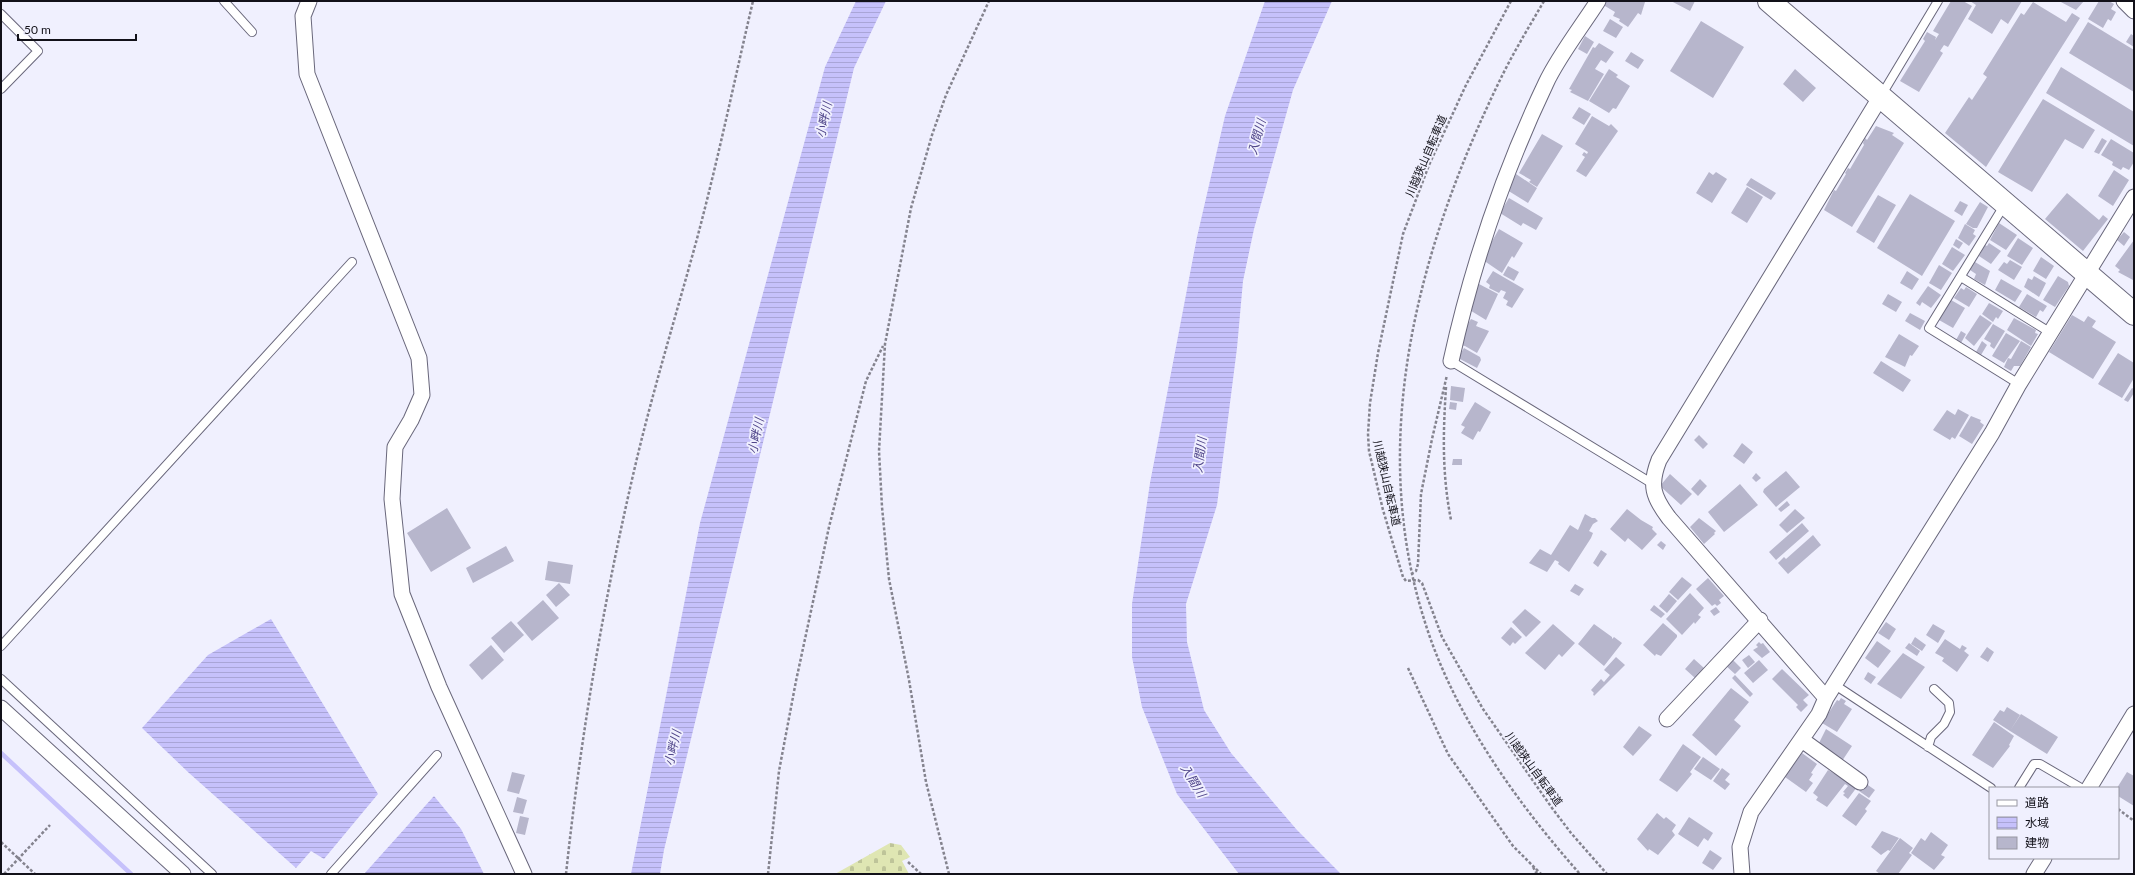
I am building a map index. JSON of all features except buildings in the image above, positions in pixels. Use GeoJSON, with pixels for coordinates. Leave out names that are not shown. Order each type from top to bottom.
{"type":"FeatureCollection","features":[{"type":"Feature","properties":{"kind":"street"},"geometry":{"type":"LineString","coordinates":[[309,1],[303,16],[307,74],[419,358],[422,395],[411,420],[395,447],[392,499],[402,594],[439,687],[524,874]]}},
{"type":"Feature","properties":{"kind":"street"},"geometry":{"type":"LineString","coordinates":[[1451,361],[1460,317],[1477,259],[1503,186],[1546,82],[1598,1]]}},
{"type":"Feature","properties":{"kind":"street"},"geometry":{"type":"LineString","coordinates":[[1769,1],[2134,314]]}},
{"type":"Feature","properties":{"kind":"street"},"geometry":{"type":"LineString","coordinates":[[2124,1],[2134,11]]}},
{"type":"Feature","properties":{"kind":"street"},"geometry":{"type":"LineString","coordinates":[[1826,698],[1760,620],[1669,518],[1656,501],[1653,475],[1659,460],[1881,96]]}},
{"type":"Feature","properties":{"kind":"street"},"geometry":{"type":"LineString","coordinates":[[1742,874],[1740,847],[1751,812],[1819,714],[1826,698],[1992,433],[2019,384],[2134,197]]}},
{"type":"Feature","properties":{"kind":"street"},"geometry":{"type":"LineString","coordinates":[[1667,718],[1760,620]]}},
{"type":"Feature","properties":{"kind":"street"},"geometry":{"type":"LineString","coordinates":[[1,708],[183,874]]}},
{"type":"Feature","properties":{"kind":"street"},"geometry":{"type":"LineString","coordinates":[[2090,787],[2134,714]]}},
{"type":"Feature","properties":{"kind":"street"},"geometry":{"type":"LineString","coordinates":[[1802,740],[1860,782]]}},
{"type":"Feature","properties":{"kind":"lane"},"geometry":{"type":"LineString","coordinates":[[224,1],[252,32]]}},
{"type":"Feature","properties":{"kind":"lane"},"geometry":{"type":"LineString","coordinates":[[299,1],[303,16]]}},
{"type":"Feature","properties":{"kind":"lane"},"geometry":{"type":"LineString","coordinates":[[1881,96],[1938,1]]}},
{"type":"Feature","properties":{"kind":"lane"},"geometry":{"type":"LineString","coordinates":[[1,14],[38,51],[1,89]]}},
{"type":"Feature","properties":{"kind":"lane"},"geometry":{"type":"LineString","coordinates":[[2006,203],[1929,328],[2019,384]]}},
{"type":"Feature","properties":{"kind":"lane"},"geometry":{"type":"LineString","coordinates":[[1,646],[352,262]]}},
{"type":"Feature","properties":{"kind":"lane"},"geometry":{"type":"LineString","coordinates":[[1961,277],[2050,333]]}},
{"type":"Feature","properties":{"kind":"lane"},"geometry":{"type":"LineString","coordinates":[[1451,361],[1653,484]]}},
{"type":"Feature","properties":{"kind":"lane"},"geometry":{"type":"LineString","coordinates":[[1,679],[212,874]]}},
{"type":"Feature","properties":{"kind":"lane"},"geometry":{"type":"LineString","coordinates":[[1835,685],[1990,787]]}},
{"type":"Feature","properties":{"kind":"lane"},"geometry":{"type":"LineString","coordinates":[[1928,746],[1931,737],[1944,724],[1950,712],[1949,703],[1934,689]]}},
{"type":"Feature","properties":{"kind":"lane"},"geometry":{"type":"LineString","coordinates":[[331,874],[437,755]]}},
{"type":"Feature","properties":{"kind":"lane"},"geometry":{"type":"LineString","coordinates":[[2019,787],[2034,764],[2040,764],[2079,787]]}},
{"type":"Feature","properties":{"kind":"path"},"geometry":{"type":"LineString","coordinates":[[566,874],[576,775],[606,613],[638,456],[661,362],[695,244],[753,1]]}},
{"type":"Feature","properties":{"kind":"path"},"geometry":{"type":"LineString","coordinates":[[949,874],[926,782],[890,579],[882,507],[879,451],[885,344],[911,208],[932,135],[946,95],[989,1]]}},
{"type":"Feature","properties":{"kind":"path","name":"川越狭山自転車道"},"geometry":{"type":"LineString","coordinates":[[1511,1],[1466,85],[1428,165],[1403,234],[1378,353],[1370,403],[1368,434],[1369,451],[1397,560],[1403,577],[1406,581],[1418,580],[1422,583],[1450,653],[1503,740],[1571,833],[1608,874]]}},
{"type":"Feature","properties":{"kind":"path"},"geometry":{"type":"LineString","coordinates":[[1544,1],[1500,79],[1471,144],[1444,216],[1418,299],[1406,367],[1400,447],[1402,512],[1412,580],[1424,622],[1438,656],[1473,727],[1517,796],[1546,834],[1580,874]]}},
{"type":"Feature","properties":{"kind":"path"},"geometry":{"type":"LineString","coordinates":[[768,874],[779,771],[796,681],[829,527],[866,381],[885,344]]}},
{"type":"Feature","properties":{"kind":"path"},"geometry":{"type":"LineString","coordinates":[[1411,574],[1416,570],[1418,564],[1421,494],[1432,439],[1451,361]]}},
{"type":"Feature","properties":{"kind":"path"},"geometry":{"type":"LineString","coordinates":[[1446,381],[1443,451],[1445,491],[1451,520]]}},
{"type":"Feature","properties":{"kind":"path"},"geometry":{"type":"LineString","coordinates":[[1408,668],[1448,754],[1513,846],[1541,874]]}},
{"type":"Feature","properties":{"kind":"path"},"geometry":{"type":"LineString","coordinates":[[2119,810],[2134,821]]}},
{"type":"Feature","properties":{"kind":"path"},"geometry":{"type":"LineString","coordinates":[[4,874],[50,825]]}},
{"type":"Feature","properties":{"kind":"path"},"geometry":{"type":"LineString","coordinates":[[1,842],[35,874]]}},
{"type":"Feature","properties":{"kind":"path"},"geometry":{"type":"LineString","coordinates":[[908,862],[921,874]]}},
{"type":"Feature","properties":{"kind":"path"},"geometry":{"type":"LineString","coordinates":[[1529,862],[1537,874]]}},
{"type":"Feature","properties":{"kind":"green space"},"geometry":{"type":"Polygon","coordinates":[[[890,843],[901,845],[910,857],[902,861],[909,874],[835,874],[890,843]]]}},
{"type":"Feature","properties":{"kind":"water","name":"小畔川"},"geometry":{"type":"Polygon","coordinates":[[[856,1],[886,1],[854,68],[664,850],[660,874],[631,874],[700,523],[825,67],[856,1]]]}},
{"type":"Feature","properties":{"kind":"water","name":"入間川"},"geometry":{"type":"Polygon","coordinates":[[[1265,1],[1332,1],[1293,90],[1254,229],[1243,281],[1237,348],[1217,505],[1186,604],[1187,642],[1204,710],[1231,753],[1297,830],[1341,874],[1239,874],[1177,794],[1142,707],[1132,657],[1132,604],[1150,483],[1197,237],[1225,116],[1265,1]]]}},
{"type":"Feature","properties":{"kind":"water"},"geometry":{"type":"Polygon","coordinates":[[[271,619],[378,794],[324,859],[311,851],[296,868],[189,773],[142,728],[208,655],[271,619]]]}},
{"type":"Feature","properties":{"kind":"water"},"geometry":{"type":"Polygon","coordinates":[[[434,796],[461,829],[484,874],[364,874],[434,796]]]}},
{"type":"Feature","properties":{"kind":"waterway"},"geometry":{"type":"LineString","coordinates":[[1,753],[131,874]]}}]}
